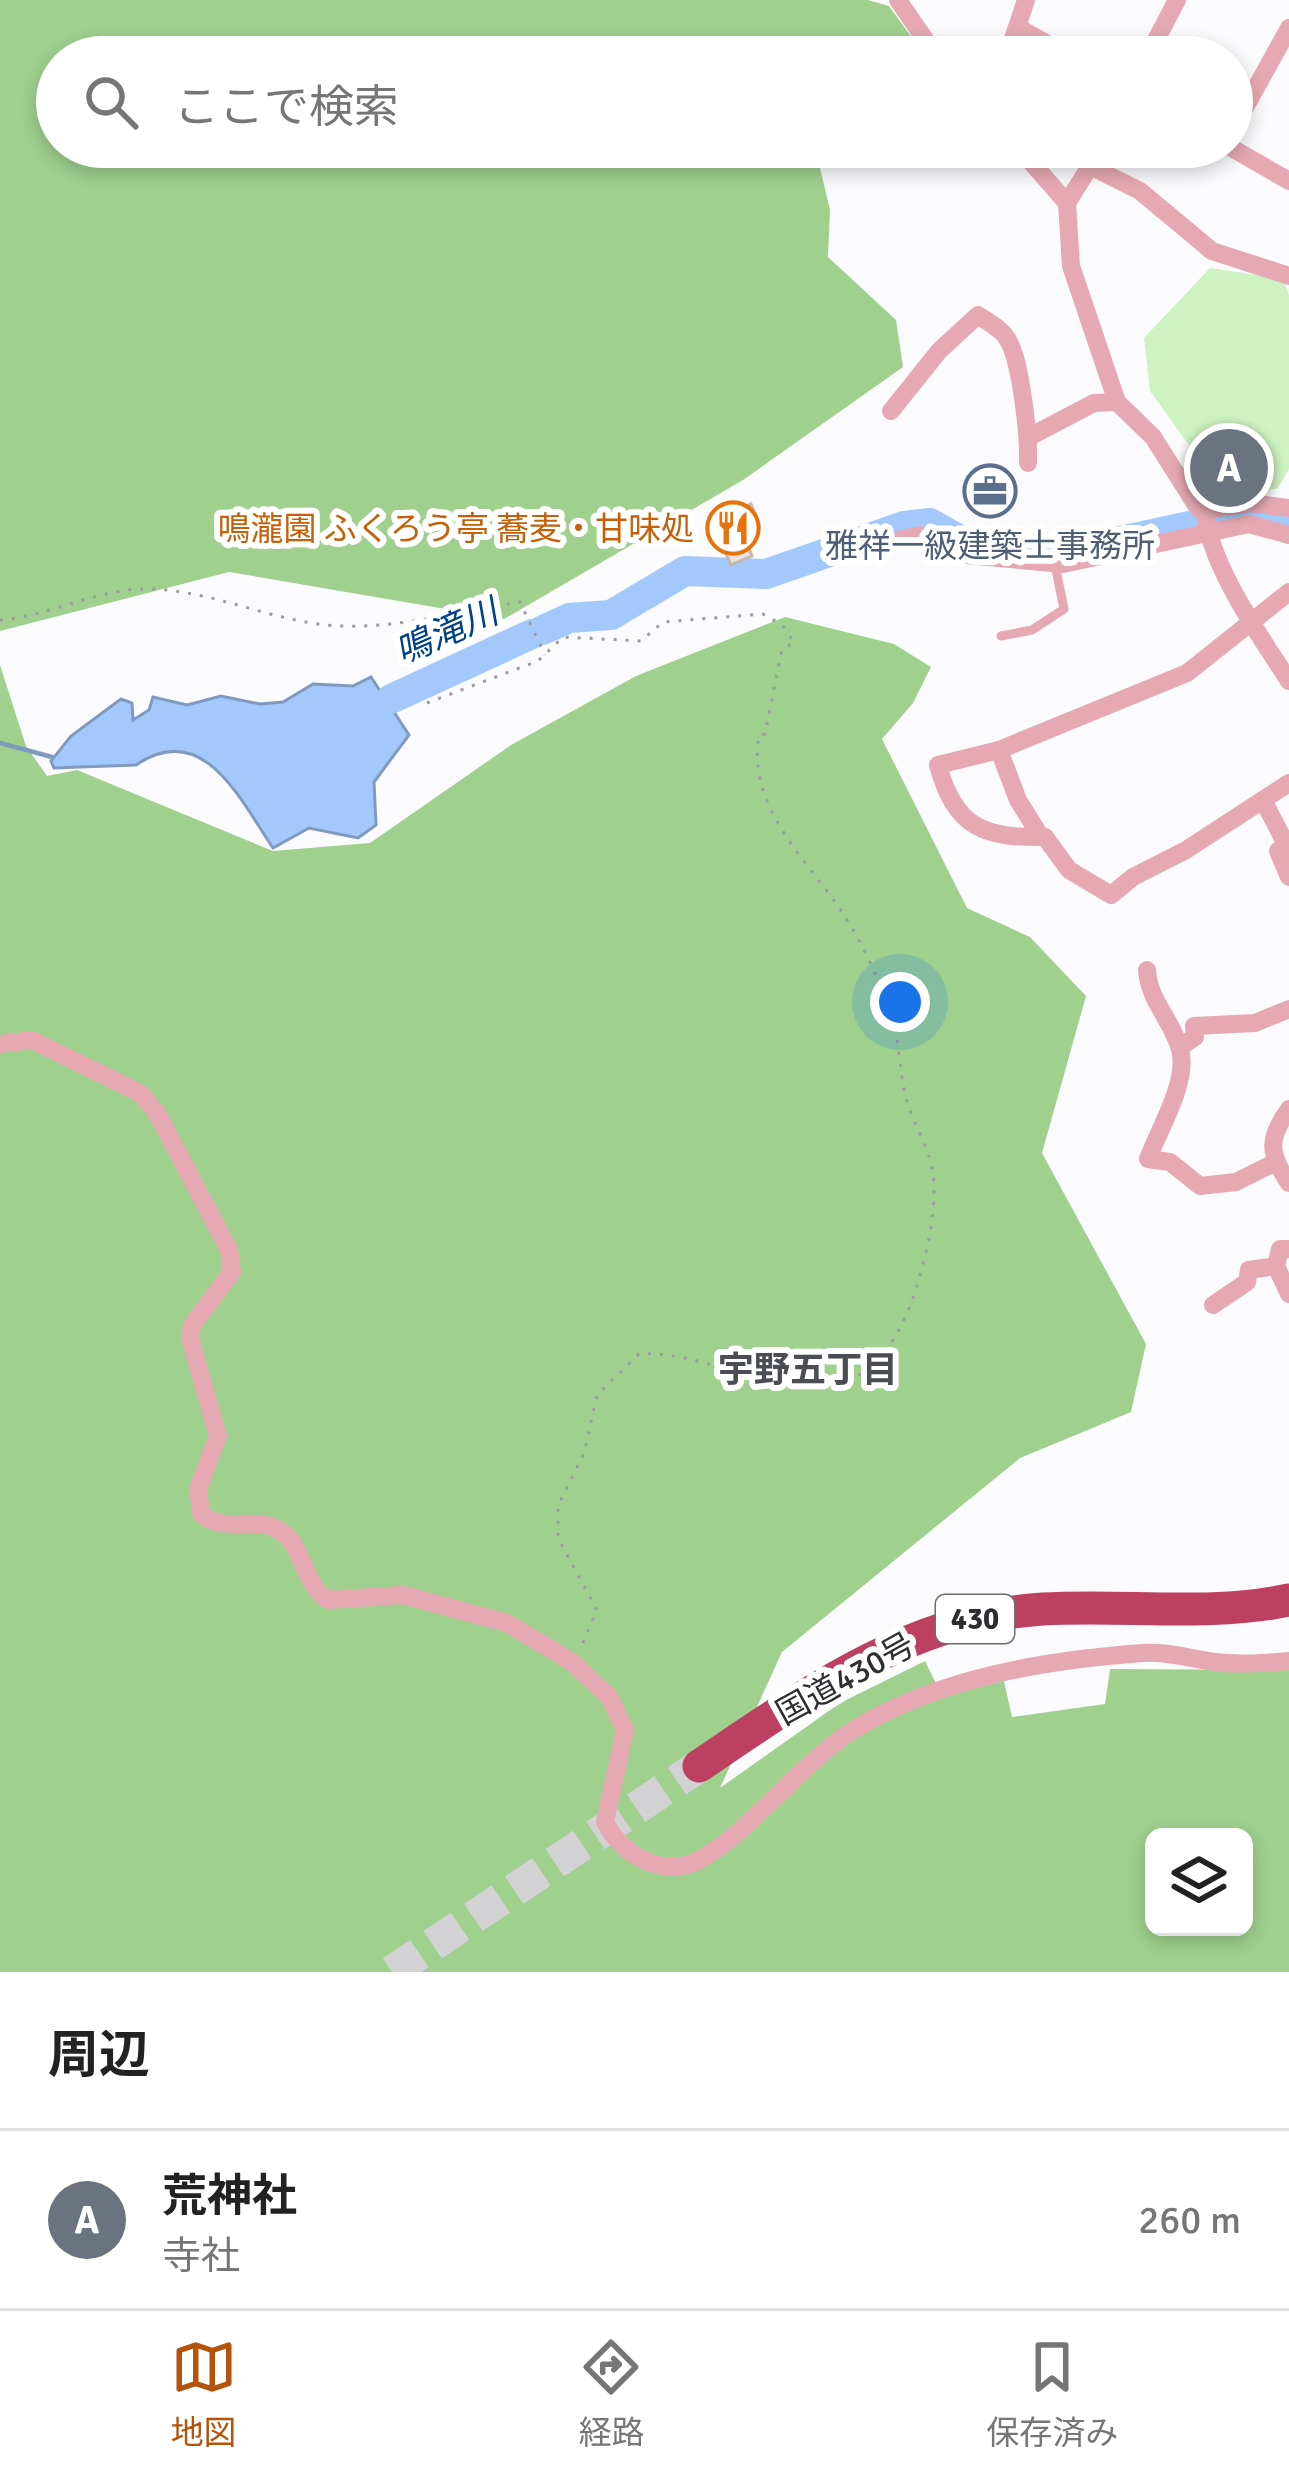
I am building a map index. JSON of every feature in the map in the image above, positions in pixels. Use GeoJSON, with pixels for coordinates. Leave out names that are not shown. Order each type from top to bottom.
{"type":"FeatureCollection","features":[{"type":"Feature","properties":{"kind":"highway","name":"国道430号"},"geometry":{"type":"LineString","coordinates":[[699,1766],[887,1649],[946,1625],[1037,1609],[1218,1608],[1289,1600]]}},
{"type":"Feature","properties":{"kind":"street"},"geometry":{"type":"LineString","coordinates":[[898,0],[923,36]]}},
{"type":"Feature","properties":{"kind":"street"},"geometry":{"type":"LineString","coordinates":[[1016,36],[1026,0]]}},
{"type":"Feature","properties":{"kind":"street"},"geometry":{"type":"LineString","coordinates":[[1158,36],[1177,0]]}},
{"type":"Feature","properties":{"kind":"street"},"geometry":{"type":"LineString","coordinates":[[1019,28],[1033,36]]}},
{"type":"Feature","properties":{"kind":"street"},"geometry":{"type":"LineString","coordinates":[[1253,93],[1289,28]]}},
{"type":"Feature","properties":{"kind":"street"},"geometry":{"type":"LineString","coordinates":[[1253,161],[1289,182]]}},
{"type":"Feature","properties":{"kind":"street"},"geometry":{"type":"LineString","coordinates":[[1036,168],[1067,203],[1071,266],[1117,402],[1153,436],[1206,520],[1252,623],[1289,681]]}},
{"type":"Feature","properties":{"kind":"street"},"geometry":{"type":"LineString","coordinates":[[1067,203],[1091,168]]}},
{"type":"Feature","properties":{"kind":"street"},"geometry":{"type":"LineString","coordinates":[[1094,168],[1140,191],[1212,251],[1288,271]]}},
{"type":"Feature","properties":{"kind":"street"},"geometry":{"type":"LineString","coordinates":[[891,411],[927,372],[939,350],[979,315],[1006,335],[1013,351],[1030,437],[1028,463]]}},
{"type":"Feature","properties":{"kind":"street"},"geometry":{"type":"LineString","coordinates":[[1030,437],[1094,403],[1117,402]]}},
{"type":"Feature","properties":{"kind":"street"},"geometry":{"type":"LineString","coordinates":[[850,542],[920,535],[966,555],[1055,564],[1106,557],[1250,502],[1285,519]]}},
{"type":"Feature","properties":{"kind":"street"},"geometry":{"type":"LineString","coordinates":[[1041,837],[983,832],[946,796],[938,765],[999,750],[1186,673],[1289,592]]}},
{"type":"Feature","properties":{"kind":"street"},"geometry":{"type":"LineString","coordinates":[[999,750],[1018,800],[1041,837],[1069,870],[1111,895],[1132,877],[1186,850],[1289,784]]}},
{"type":"Feature","properties":{"kind":"street"},"geometry":{"type":"LineString","coordinates":[[1263,800],[1287,846],[1278,851],[1289,878]]}},
{"type":"Feature","properties":{"kind":"street"},"geometry":{"type":"LineString","coordinates":[[1147,970],[1154,999],[1180,1048],[1179,1078],[1148,1159],[1170,1162],[1200,1186],[1236,1182],[1276,1162]]}},
{"type":"Feature","properties":{"kind":"street"},"geometry":{"type":"LineString","coordinates":[[1180,1048],[1195,1037],[1194,1026],[1255,1023],[1289,1009]]}},
{"type":"Feature","properties":{"kind":"street"},"geometry":{"type":"LineString","coordinates":[[0,1044],[32,1040],[140,1093],[158,1113],[230,1250],[232,1272],[192,1325],[190,1337],[218,1436],[198,1489],[197,1502],[208,1520],[278,1529],[293,1545],[310,1584],[328,1600],[403,1594],[507,1623],[572,1662],[610,1697],[625,1730],[605,1822],[625,1852],[678,1865],[712,1850],[806,1765],[859,1726],[952,1684],[1143,1652],[1237,1664],[1289,1661]]}},
{"type":"Feature","properties":{"kind":"street"},"geometry":{"type":"LineString","coordinates":[[1289,1109],[1271,1133],[1276,1162],[1289,1183]]}},
{"type":"Feature","properties":{"kind":"street"},"geometry":{"type":"LineString","coordinates":[[1289,1249],[1280,1249],[1276,1267],[1289,1294]]}},
{"type":"Feature","properties":{"kind":"street"},"geometry":{"type":"LineString","coordinates":[[1214,1304],[1247,1282],[1249,1270],[1276,1267]]}},
{"type":"Feature","properties":{"kind":"lane"},"geometry":{"type":"LineString","coordinates":[[1001,636],[1032,630],[1064,609],[1055,564]]}},
{"type":"Feature","properties":{"kind":"path"},"geometry":{"type":"LineString","coordinates":[[0,620],[116,592],[151,589],[201,595],[324,625],[395,622],[520,602],[545,656]]}},
{"type":"Feature","properties":{"kind":"path"},"geometry":{"type":"LineString","coordinates":[[427,703],[545,656],[563,637],[641,641],[663,622],[763,614],[794,637],[782,649],[774,701],[765,734],[759,735],[761,786],[792,852],[847,920],[893,1020],[905,1093],[928,1143],[935,1189],[925,1266],[906,1315],[880,1360],[845,1382],[806,1386],[741,1375],[673,1351],[639,1354],[597,1395],[584,1453],[556,1522],[558,1538],[597,1610],[572,1662]]}},
{"type":"Feature","properties":{"kind":"green space"},"geometry":{"type":"Polygon","coordinates":[[[0,0],[868,0],[889,6],[911,36],[36,36],[36,168],[820,168],[830,210],[828,257],[896,320],[903,367],[743,480],[504,619],[229,572],[0,631],[0,0]]]}},
{"type":"Feature","properties":{"kind":"green space"},"geometry":{"type":"Polygon","coordinates":[[[1210,268],[1283,279],[1289,295],[1289,469],[1277,489],[1222,491],[1150,391],[1144,338],[1210,268]]]}},
{"type":"Feature","properties":{"kind":"green space"},"geometry":{"type":"Polygon","coordinates":[[[785,617],[894,644],[931,667],[913,703],[882,739],[967,908],[1030,937],[1086,996],[1042,1153],[1146,1344],[1131,1412],[1020,1458],[782,1652],[720,1788],[840,1703],[925,1661],[942,1696],[1004,1681],[1012,1717],[1105,1704],[1110,1669],[1289,1670],[1289,1972],[0,1972],[0,665],[26,746],[47,776],[77,770],[273,851],[370,843],[511,745],[636,676],[785,617]]]}},
{"type":"Feature","properties":{"kind":"water"},"geometry":{"type":"Polygon","coordinates":[[[371,677],[409,735],[374,782],[376,825],[358,838],[309,828],[273,848],[217,771],[181,752],[160,753],[136,765],[54,768],[51,761],[71,736],[121,699],[132,703],[133,720],[149,710],[153,697],[187,705],[221,696],[260,704],[283,702],[313,684],[353,686],[371,677]]]}},
{"type":"Feature","properties":{"kind":"building","name":"雅祥一級建築士事務所"},"geometry":{"type":"Polygon","coordinates":[[[1000,474],[1008,498],[979,507],[972,483],[1000,474]]]}},
{"type":"Feature","properties":{"kind":"building"},"geometry":{"type":"Polygon","coordinates":[[[751,504],[757,518],[739,525],[752,556],[731,565],[712,521],[751,504]]]}},
{"type":"Feature","properties":{"kind":"waterway","name":"鳴滝川"},"geometry":{"type":"LineString","coordinates":[[543,630],[569,618],[611,615],[685,571],[766,574],[904,526],[930,523],[971,546],[1065,553],[1217,520],[1260,517],[1289,526]]}},
{"type":"Feature","properties":{"kind":"waterway","name":"鳴滝川"},"geometry":{"type":"LineString","coordinates":[[391,699],[532,634]]}},
{"type":"Feature","properties":{"kind":"waterway"},"geometry":{"type":"LineString","coordinates":[[0,743],[52,757]]}},
{"type":"Feature","properties":{"kind":"tunnel"},"geometry":{"type":"LineString","coordinates":[[392,1972],[699,1766]]}},
{"type":"Feature","properties":{"kind":"place","name":"荒神社"},"geometry":{"type":"Point","coordinates":[1229,468]}},
{"type":"Feature","properties":{"kind":"place","name":"雅祥一級建築士事務所"},"geometry":{"type":"Point","coordinates":[990,491]}},
{"type":"Feature","properties":{"kind":"place","name":"鳴瀧園 ふくろう亭 蕎麦・甘味処"},"geometry":{"type":"Point","coordinates":[733,528]}},
{"type":"Feature","properties":{"kind":"district","name":"宇野五丁目"},"geometry":{"type":"Point","coordinates":[808,1369]}}]}
